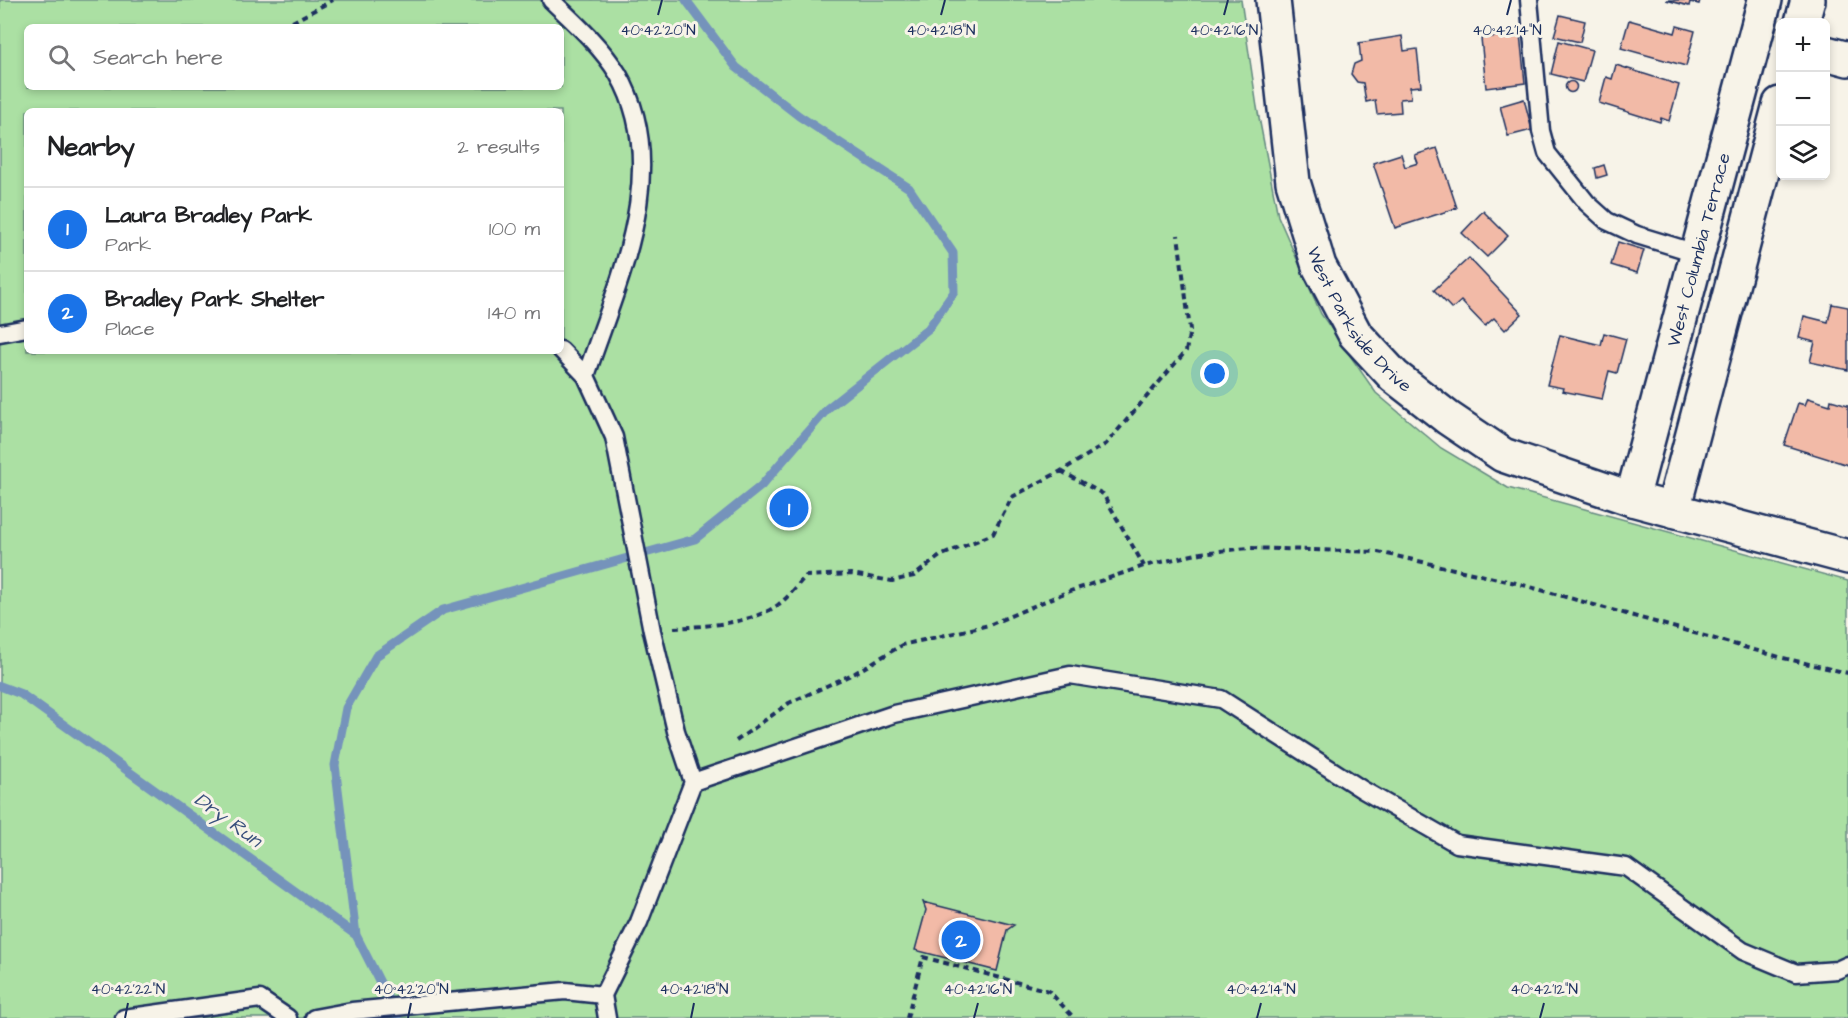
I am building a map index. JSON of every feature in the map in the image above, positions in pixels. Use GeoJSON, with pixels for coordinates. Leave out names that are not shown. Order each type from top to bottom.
{"type":"FeatureCollection","features":[{"type":"Feature","properties":{"kind":"street","name":"West Parkside Drive"},"geometry":{"type":"LineString","coordinates":[[1273,0],[1293,182],[1318,266],[1356,334],[1394,376],[1448,418],[1503,455],[1632,499],[1848,557]]}},
{"type":"Feature","properties":{"kind":"street","name":"West Columbia Terrace"},"geometry":{"type":"LineString","coordinates":[[1632,499],[1696,253],[1768,39],[1765,0]]}},
{"type":"Feature","properties":{"kind":"street"},"geometry":{"type":"LineString","coordinates":[[1803,18],[1808,0]]}},
{"type":"Feature","properties":{"kind":"street"},"geometry":{"type":"LineString","coordinates":[[1830,54],[1848,59]]}},
{"type":"Feature","properties":{"kind":"street"},"geometry":{"type":"LineString","coordinates":[[1673,510],[1776,119]]}},
{"type":"Feature","properties":{"kind":"lane"},"geometry":{"type":"LineString","coordinates":[[551,0],[586,33],[618,75],[640,131],[641,175],[633,234],[586,376]]}},
{"type":"Feature","properties":{"kind":"lane"},"geometry":{"type":"LineString","coordinates":[[1529,0],[1541,131],[1547,153],[1587,203],[1607,221],[1636,235],[1696,253]]}},
{"type":"Feature","properties":{"kind":"lane"},"geometry":{"type":"LineString","coordinates":[[0,333],[24,329]]}},
{"type":"Feature","properties":{"kind":"lane"},"geometry":{"type":"LineString","coordinates":[[564,353],[586,376],[614,437],[652,631],[676,732],[693,782],[639,921],[603,995],[607,1018]]}},
{"type":"Feature","properties":{"kind":"lane"},"geometry":{"type":"LineString","coordinates":[[693,782],[894,714],[1070,675],[1198,695],[1221,699],[1363,790],[1457,844],[1626,867],[1743,951],[1796,973],[1837,970],[1848,965]]}},
{"type":"Feature","properties":{"kind":"lane"},"geometry":{"type":"LineString","coordinates":[[314,1018],[352,1011],[565,991],[603,995]]}},
{"type":"Feature","properties":{"kind":"lane"},"geometry":{"type":"LineString","coordinates":[[124,1018],[260,999],[288,1018]]}},
{"type":"Feature","properties":{"kind":"path"},"geometry":{"type":"LineString","coordinates":[[289,24],[333,0]]}},
{"type":"Feature","properties":{"kind":"path"},"geometry":{"type":"LineString","coordinates":[[670,628],[720,625],[752,616],[778,605],[806,576],[851,574],[892,581],[914,576],[940,556],[993,534],[1012,497],[1106,444],[1186,351],[1190,330],[1178,235]]}},
{"type":"Feature","properties":{"kind":"path"},"geometry":{"type":"LineString","coordinates":[[1061,471],[1103,494],[1144,566]]}},
{"type":"Feature","properties":{"kind":"path"},"geometry":{"type":"LineString","coordinates":[[733,744],[789,703],[855,673],[902,645],[988,625],[1071,591],[1144,566],[1201,553],[1248,548],[1378,552],[1516,583],[1783,658],[1848,673]]}},
{"type":"Feature","properties":{"kind":"path"},"geometry":{"type":"LineString","coordinates":[[907,1018],[923,957],[1048,991],[1074,1018]]}},
{"type":"Feature","properties":{"kind":"green space"},"geometry":{"type":"Polygon","coordinates":[[[0,0],[1241,0],[1257,107],[1278,216],[1321,314],[1376,393],[1441,448],[1508,488],[1848,581],[1848,1018],[0,1018],[0,0]]]}},
{"type":"Feature","properties":{"kind":"building"},"geometry":{"type":"Polygon","coordinates":[[[1666,0],[1700,0],[1699,4],[1690,2],[1689,6],[1666,0]]]}},
{"type":"Feature","properties":{"kind":"building"},"geometry":{"type":"Polygon","coordinates":[[[1560,15],[1585,21],[1580,42],[1554,36],[1560,15]]]}},
{"type":"Feature","properties":{"kind":"building"},"geometry":{"type":"Polygon","coordinates":[[[1629,20],[1675,33],[1677,26],[1695,31],[1686,66],[1621,48],[1629,20]]]}},
{"type":"Feature","properties":{"kind":"building"},"geometry":{"type":"Polygon","coordinates":[[[1520,34],[1525,83],[1486,88],[1481,38],[1520,34]]]}},
{"type":"Feature","properties":{"kind":"building"},"geometry":{"type":"Polygon","coordinates":[[[1402,36],[1404,51],[1417,49],[1421,86],[1410,87],[1411,98],[1400,99],[1401,112],[1377,114],[1375,100],[1366,102],[1363,83],[1357,82],[1351,74],[1354,64],[1361,61],[1359,43],[1402,36]]]}},
{"type":"Feature","properties":{"kind":"building"},"geometry":{"type":"Polygon","coordinates":[[[1559,41],[1592,50],[1583,82],[1551,74],[1559,41]]]}},
{"type":"Feature","properties":{"kind":"building"},"geometry":{"type":"Polygon","coordinates":[[[1616,65],[1679,85],[1669,121],[1661,118],[1660,122],[1599,103],[1606,77],[1612,79],[1616,65]]]}},
{"type":"Feature","properties":{"kind":"building"},"geometry":{"type":"Polygon","coordinates":[[[1571,82],[1575,83],[1575,91],[1571,92],[1567,91],[1566,87],[1567,83],[1571,82]]]}},
{"type":"Feature","properties":{"kind":"building"},"geometry":{"type":"Polygon","coordinates":[[[1524,99],[1532,130],[1508,136],[1500,106],[1524,99]]]}},
{"type":"Feature","properties":{"kind":"building"},"geometry":{"type":"Polygon","coordinates":[[[1437,148],[1457,208],[1395,228],[1373,163],[1401,154],[1405,167],[1418,163],[1415,155],[1437,148]]]}},
{"type":"Feature","properties":{"kind":"building"},"geometry":{"type":"Polygon","coordinates":[[[1604,165],[1607,175],[1597,178],[1595,168],[1604,165]]]}},
{"type":"Feature","properties":{"kind":"building"},"geometry":{"type":"Polygon","coordinates":[[[1483,211],[1508,236],[1487,257],[1462,233],[1483,211]]]}},
{"type":"Feature","properties":{"kind":"building"},"geometry":{"type":"Polygon","coordinates":[[[1618,242],[1644,250],[1637,273],[1611,265],[1618,242]]]}},
{"type":"Feature","properties":{"kind":"building"},"geometry":{"type":"Polygon","coordinates":[[[1469,258],[1522,314],[1505,330],[1494,318],[1485,326],[1461,301],[1452,309],[1434,290],[1469,258]]]}},
{"type":"Feature","properties":{"kind":"building"},"geometry":{"type":"Polygon","coordinates":[[[1832,304],[1848,307],[1848,370],[1810,362],[1815,342],[1799,338],[1804,316],[1828,322],[1832,304]]]}},
{"type":"Feature","properties":{"kind":"building"},"geometry":{"type":"Polygon","coordinates":[[[1604,333],[1626,339],[1617,373],[1609,371],[1602,399],[1562,391],[1563,388],[1547,385],[1560,335],[1601,345],[1604,333]]]}},
{"type":"Feature","properties":{"kind":"building"},"geometry":{"type":"Polygon","coordinates":[[[1808,398],[1830,405],[1831,400],[1848,405],[1848,465],[1784,445],[1798,403],[1805,405],[1808,398]]]}},
{"type":"Feature","properties":{"kind":"building"},"geometry":{"type":"Polygon","coordinates":[[[923,902],[1014,925],[1007,930],[997,971],[915,950],[926,910],[923,902]]]}},
{"type":"Feature","properties":{"kind":"waterway"},"geometry":{"type":"LineString","coordinates":[[356,935],[335,765],[346,708],[376,656],[443,610],[695,539],[761,486],[828,408],[928,329],[954,292],[953,253],[909,188],[799,116],[736,67],[686,0]]}},
{"type":"Feature","properties":{"kind":"waterway","name":"Dry Run"},"geometry":{"type":"LineString","coordinates":[[0,686],[21,694],[356,935],[398,1018]]}},
{"type":"Feature","properties":{"kind":"place","name":"Laura Bradley Park"},"geometry":{"type":"Point","coordinates":[789,508]}},
{"type":"Feature","properties":{"kind":"place","name":"Bradley Park Shelter"},"geometry":{"type":"Point","coordinates":[961,940]}}]}
